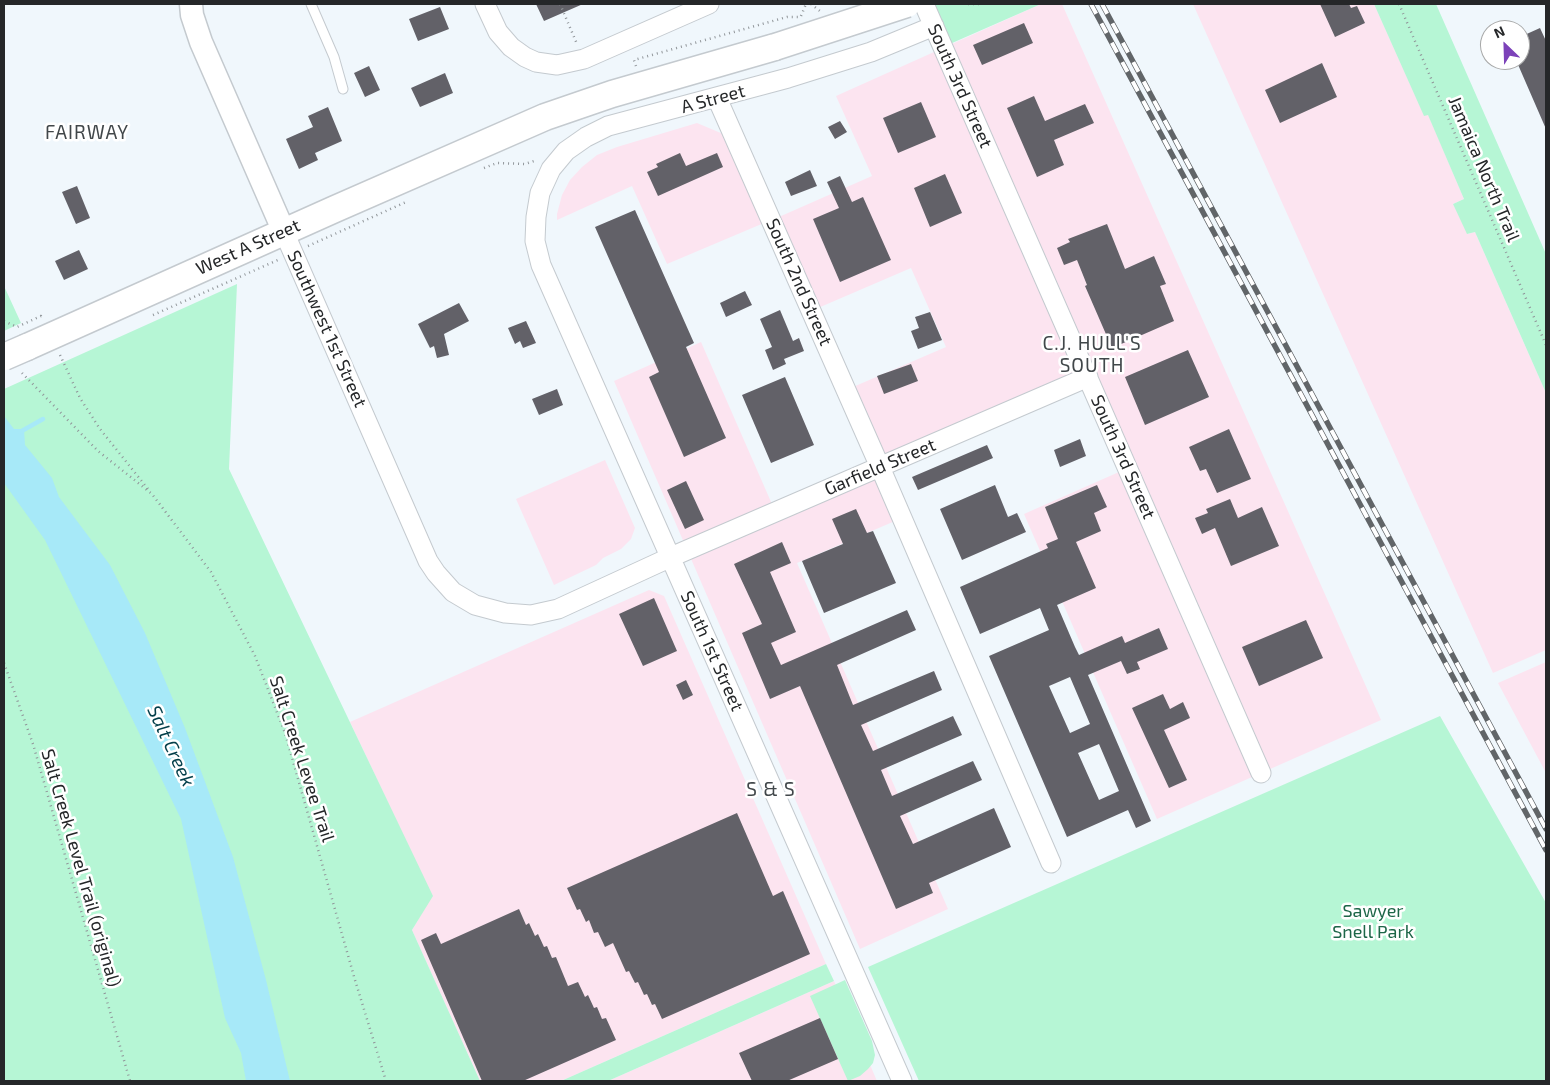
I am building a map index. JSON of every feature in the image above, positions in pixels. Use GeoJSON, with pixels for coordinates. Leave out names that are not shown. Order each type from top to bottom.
{"type":"FeatureCollection","features":[{"type":"Feature","properties":{"kind":"main road","name":"A Street"},"geometry":{"type":"LineString","coordinates":[[493,139],[591,101],[775,47],[907,4]]}},
{"type":"Feature","properties":{"kind":"main road","name":"West A Street"},"geometry":{"type":"LineString","coordinates":[[17,351],[493,139]]}},
{"type":"Feature","properties":{"kind":"street","name":"Southwest 1st Street"},"geometry":{"type":"LineString","coordinates":[[191,4],[192,15],[202,42],[422,549],[436,573],[454,592],[475,605],[494,611],[523,616],[558,609],[671,557]]}},
{"type":"Feature","properties":{"kind":"street"},"geometry":{"type":"LineString","coordinates":[[485,4],[495,27],[504,41],[525,57],[536,62],[557,65],[584,59],[709,4]]}},
{"type":"Feature","properties":{"kind":"street","name":"South 3rd Street"},"geometry":{"type":"LineString","coordinates":[[924,4],[1261,773]]}},
{"type":"Feature","properties":{"kind":"street","name":"A Street"},"geometry":{"type":"LineString","coordinates":[[536,217],[540,192],[551,169],[566,151],[586,137],[608,126],[717,98],[832,65],[871,52],[934,26]]}},
{"type":"Feature","properties":{"kind":"street","name":"South 2nd Street"},"geometry":{"type":"LineString","coordinates":[[717,98],[880,467],[1051,863]]}},
{"type":"Feature","properties":{"kind":"street","name":"South 1st Street"},"geometry":{"type":"LineString","coordinates":[[536,217],[535,241],[541,265],[902,1081]]}},
{"type":"Feature","properties":{"kind":"street","name":"Garfield Street"},"geometry":{"type":"LineString","coordinates":[[671,557],[1088,377]]}},
{"type":"Feature","properties":{"kind":"lane"},"geometry":{"type":"LineString","coordinates":[[311,4],[334,56],[343,89]]}},
{"type":"Feature","properties":{"kind":"path"},"geometry":{"type":"LineString","coordinates":[[560,4],[584,59]]}},
{"type":"Feature","properties":{"kind":"path"},"geometry":{"type":"LineString","coordinates":[[801,18],[806,4]]}},
{"type":"Feature","properties":{"kind":"path"},"geometry":{"type":"LineString","coordinates":[[968,4],[983,4]]}},
{"type":"Feature","properties":{"kind":"path","name":"Jamaica North Trail"},"geometry":{"type":"LineString","coordinates":[[1399,4],[1546,345]]}},
{"type":"Feature","properties":{"kind":"path"},"geometry":{"type":"LineString","coordinates":[[4,322],[17,351]]}},
{"type":"Feature","properties":{"kind":"path","name":"Salt Creek Levee Trail"},"geometry":{"type":"LineString","coordinates":[[17,351],[98,451],[152,494],[211,572],[255,656],[285,733],[355,980],[386,1081]]}},
{"type":"Feature","properties":{"kind":"path"},"geometry":{"type":"LineString","coordinates":[[80,398],[100,429],[152,494]]}},
{"type":"Feature","properties":{"kind":"path","name":"Salt Creek Level Trail (original)"},"geometry":{"type":"LineString","coordinates":[[4,663],[33,744],[130,1081]]}},
{"type":"Feature","properties":{"kind":"shaded area"},"geometry":{"type":"Polygon","coordinates":[[[1041,4],[1062,4],[1381,720],[1157,819],[1024,514],[1128,468],[1088,377],[880,466],[902,518],[797,563],[948,909],[860,949],[614,381],[701,342],[775,511],[880,467],[846,390],[946,347],[911,268],[811,311],[771,220],[667,264],[632,186],[557,220],[557,214],[562,195],[570,180],[597,155],[617,147],[697,123],[735,139],[772,220],[872,176],[836,96],[1041,4]]]}},
{"type":"Feature","properties":{"kind":"shaded area"},"geometry":{"type":"Polygon","coordinates":[[[1193,4],[1374,4],[1424,115],[1428,114],[1464,199],[1453,204],[1468,234],[1475,232],[1546,393],[1546,650],[1493,673],[1193,4]]]}},
{"type":"Feature","properties":{"kind":"shaded area"},"geometry":{"type":"Polygon","coordinates":[[[605,460],[635,528],[631,539],[621,549],[603,558],[596,565],[554,585],[516,499],[605,460]]]}},
{"type":"Feature","properties":{"kind":"shaded area"},"geometry":{"type":"Polygon","coordinates":[[[649,590],[664,596],[826,964],[561,1081],[480,1081],[412,930],[432,896],[350,722],[649,590]]]}},
{"type":"Feature","properties":{"kind":"shaded area"},"geometry":{"type":"Polygon","coordinates":[[[1546,662],[1546,773],[1498,683],[1546,662]]]}},
{"type":"Feature","properties":{"kind":"shaded area"},"geometry":{"type":"Polygon","coordinates":[[[834,981],[877,1081],[608,1081],[834,981]]]}},
{"type":"Feature","properties":{"kind":"green space"},"geometry":{"type":"Polygon","coordinates":[[[924,4],[1041,4],[943,47],[924,4]]]}},
{"type":"Feature","properties":{"kind":"green space"},"geometry":{"type":"Polygon","coordinates":[[[1374,4],[1436,4],[1546,254],[1546,393],[1475,232],[1467,234],[1453,204],[1464,199],[1428,115],[1424,116],[1374,4]]]}},
{"type":"Feature","properties":{"kind":"green space"},"geometry":{"type":"Polygon","coordinates":[[[237,284],[229,469],[433,896],[412,930],[480,1081],[4,1081],[4,389],[237,284]]]}},
{"type":"Feature","properties":{"kind":"green space"},"geometry":{"type":"Polygon","coordinates":[[[4,286],[21,323],[4,331],[4,286]]]}},
{"type":"Feature","properties":{"kind":"green space","name":"Sawyer Snell Park"},"geometry":{"type":"Polygon","coordinates":[[[1440,716],[1546,903],[1546,1081],[919,1081],[868,967],[1440,716]]]}},
{"type":"Feature","properties":{"kind":"green space"},"geometry":{"type":"Polygon","coordinates":[[[826,964],[834,981],[608,1081],[561,1081],[826,964]]]}},
{"type":"Feature","properties":{"kind":"green space"},"geometry":{"type":"Polygon","coordinates":[[[845,980],[872,1041],[875,1055],[873,1063],[868,1069],[860,1076],[848,1081],[810,996],[845,980]]]}},
{"type":"Feature","properties":{"kind":"water","name":"Salt Creek"},"geometry":{"type":"Polygon","coordinates":[[[4,416],[14,429],[24,429],[25,445],[52,478],[59,497],[110,565],[145,633],[185,728],[233,857],[266,980],[290,1081],[246,1081],[241,1053],[225,1018],[181,819],[45,540],[4,483],[4,416]]]}},
{"type":"Feature","properties":{"kind":"building"},"geometry":{"type":"Polygon","coordinates":[[[536,4],[583,4],[544,21],[536,4]]]}},
{"type":"Feature","properties":{"kind":"building"},"geometry":{"type":"Polygon","coordinates":[[[1320,4],[1349,4],[1351,8],[1357,6],[1365,23],[1335,37],[1320,4]]]}},
{"type":"Feature","properties":{"kind":"building"},"geometry":{"type":"Polygon","coordinates":[[[440,7],[449,29],[418,41],[409,19],[440,7]]]}},
{"type":"Feature","properties":{"kind":"building"},"geometry":{"type":"Polygon","coordinates":[[[1024,23],[1033,43],[982,65],[973,45],[1024,23]]]}},
{"type":"Feature","properties":{"kind":"building"},"geometry":{"type":"Polygon","coordinates":[[[1540,28],[1546,41],[1546,129],[1520,70],[1530,70],[1530,32],[1540,28]]]}},
{"type":"Feature","properties":{"kind":"building"},"geometry":{"type":"Polygon","coordinates":[[[1322,63],[1337,97],[1280,123],[1265,90],[1322,63]]]}},
{"type":"Feature","properties":{"kind":"building"},"geometry":{"type":"Polygon","coordinates":[[[369,66],[380,90],[365,97],[354,73],[369,66]]]}},
{"type":"Feature","properties":{"kind":"building"},"geometry":{"type":"Polygon","coordinates":[[[445,73],[453,93],[420,107],[411,88],[445,73]]]}},
{"type":"Feature","properties":{"kind":"building"},"geometry":{"type":"Polygon","coordinates":[[[1034,96],[1045,121],[1085,104],[1094,123],[1054,140],[1064,165],[1037,177],[1007,108],[1034,96]]]}},
{"type":"Feature","properties":{"kind":"building"},"geometry":{"type":"Polygon","coordinates":[[[921,102],[936,137],[898,153],[883,118],[921,102]]]}},
{"type":"Feature","properties":{"kind":"building"},"geometry":{"type":"Polygon","coordinates":[[[328,107],[342,141],[315,153],[318,160],[299,169],[286,139],[313,127],[308,116],[328,107]]]}},
{"type":"Feature","properties":{"kind":"building"},"geometry":{"type":"Polygon","coordinates":[[[840,121],[847,132],[835,139],[828,127],[840,121]]]}},
{"type":"Feature","properties":{"kind":"building"},"geometry":{"type":"Polygon","coordinates":[[[680,153],[686,166],[717,153],[723,167],[658,196],[647,172],[658,167],[656,164],[680,153]]]}},
{"type":"Feature","properties":{"kind":"building"},"geometry":{"type":"Polygon","coordinates":[[[810,170],[817,186],[791,196],[785,182],[810,170]]]}},
{"type":"Feature","properties":{"kind":"building"},"geometry":{"type":"Polygon","coordinates":[[[945,174],[962,213],[930,227],[914,188],[945,174]]]}},
{"type":"Feature","properties":{"kind":"building"},"geometry":{"type":"Polygon","coordinates":[[[840,176],[852,202],[863,197],[891,260],[840,282],[813,219],[839,208],[827,182],[840,176]]]}},
{"type":"Feature","properties":{"kind":"building"},"geometry":{"type":"Polygon","coordinates":[[[77,186],[90,218],[76,224],[62,192],[77,186]]]}},
{"type":"Feature","properties":{"kind":"building"},"geometry":{"type":"Polygon","coordinates":[[[635,210],[694,343],[686,347],[726,438],[684,457],[649,377],[659,372],[595,227],[635,210]]]}},
{"type":"Feature","properties":{"kind":"building"},"geometry":{"type":"Polygon","coordinates":[[[1107,224],[1125,269],[1154,256],[1166,284],[1160,286],[1174,321],[1112,348],[1085,286],[1087,285],[1077,260],[1064,265],[1057,248],[1070,242],[1068,239],[1107,224]]]}},
{"type":"Feature","properties":{"kind":"building"},"geometry":{"type":"Polygon","coordinates":[[[79,250],[88,269],[64,280],[55,261],[79,250]]]}},
{"type":"Feature","properties":{"kind":"building"},"geometry":{"type":"Polygon","coordinates":[[[745,291],[752,305],[726,317],[720,303],[745,291]]]}},
{"type":"Feature","properties":{"kind":"building"},"geometry":{"type":"Polygon","coordinates":[[[459,303],[469,321],[444,334],[449,355],[437,358],[434,346],[430,348],[418,324],[459,303]]]}},
{"type":"Feature","properties":{"kind":"building"},"geometry":{"type":"Polygon","coordinates":[[[780,310],[793,341],[799,338],[804,351],[784,359],[786,364],[773,370],[765,350],[772,347],[760,319],[780,310]]]}},
{"type":"Feature","properties":{"kind":"building"},"geometry":{"type":"Polygon","coordinates":[[[930,312],[942,340],[918,349],[911,331],[919,328],[915,317],[930,312]]]}},
{"type":"Feature","properties":{"kind":"building"},"geometry":{"type":"Polygon","coordinates":[[[526,321],[536,343],[523,348],[520,341],[515,344],[508,328],[526,321]]]}},
{"type":"Feature","properties":{"kind":"building"},"geometry":{"type":"Polygon","coordinates":[[[1188,350],[1209,397],[1145,425],[1125,377],[1188,350]]]}},
{"type":"Feature","properties":{"kind":"building"},"geometry":{"type":"Polygon","coordinates":[[[911,364],[918,381],[884,394],[877,376],[911,364]]]}},
{"type":"Feature","properties":{"kind":"building"},"geometry":{"type":"Polygon","coordinates":[[[785,377],[814,445],[771,463],[742,395],[785,377]]]}},
{"type":"Feature","properties":{"kind":"building"},"geometry":{"type":"Polygon","coordinates":[[[557,389],[563,405],[539,415],[532,399],[557,389]]]}},
{"type":"Feature","properties":{"kind":"building"},"geometry":{"type":"Polygon","coordinates":[[[1229,429],[1251,479],[1217,493],[1206,469],[1200,471],[1189,447],[1229,429]]]}},
{"type":"Feature","properties":{"kind":"building"},"geometry":{"type":"Polygon","coordinates":[[[1080,439],[1086,456],[1060,467],[1054,450],[1080,439]]]}},
{"type":"Feature","properties":{"kind":"building"},"geometry":{"type":"Polygon","coordinates":[[[987,445],[993,458],[918,490],[912,477],[987,445]]]}},
{"type":"Feature","properties":{"kind":"building"},"geometry":{"type":"Polygon","coordinates":[[[686,481],[704,520],[685,529],[667,490],[686,481]]]}},
{"type":"Feature","properties":{"kind":"building"},"geometry":{"type":"Polygon","coordinates":[[[995,485],[1008,517],[1017,513],[1026,532],[962,560],[940,509],[995,485]]]}},
{"type":"Feature","properties":{"kind":"building"},"geometry":{"type":"Polygon","coordinates":[[[1097,485],[1107,507],[1094,513],[1101,531],[1076,542],[1096,588],[1057,605],[1079,655],[1122,636],[1125,643],[1159,628],[1168,649],[1137,662],[1140,669],[1127,674],[1121,661],[1088,675],[1151,821],[1136,828],[1128,810],[1067,837],[989,656],[1049,630],[1040,608],[980,634],[960,587],[1048,548],[1046,544],[1058,539],[1045,507],[1097,485]],[[1070,677],[1049,686],[1070,733],[1090,724],[1070,677]],[[1099,744],[1078,753],[1099,800],[1119,791],[1099,744]]]}},
{"type":"Feature","properties":{"kind":"building"},"geometry":{"type":"Polygon","coordinates":[[[1230,499],[1238,518],[1262,507],[1279,546],[1231,566],[1215,528],[1202,534],[1195,518],[1208,513],[1206,509],[1230,499]]]}},
{"type":"Feature","properties":{"kind":"building"},"geometry":{"type":"Polygon","coordinates":[[[856,509],[867,533],[873,531],[896,583],[824,613],[802,561],[843,544],[832,519],[856,509]]]}},
{"type":"Feature","properties":{"kind":"building"},"geometry":{"type":"Polygon","coordinates":[[[782,542],[791,563],[770,572],[796,632],[771,643],[781,665],[907,610],[916,630],[837,665],[853,705],[934,671],[942,690],[861,725],[873,751],[953,716],[962,735],[881,770],[892,796],[973,761],[982,780],[900,816],[913,844],[994,808],[1011,847],[929,883],[933,893],[896,909],[800,686],[770,699],[742,633],[762,624],[734,564],[782,542]]]}},
{"type":"Feature","properties":{"kind":"building"},"geometry":{"type":"Polygon","coordinates":[[[654,598],[677,651],[643,666],[619,614],[654,598]]]}},
{"type":"Feature","properties":{"kind":"building"},"geometry":{"type":"Polygon","coordinates":[[[1306,620],[1323,658],[1259,686],[1242,647],[1306,620]]]}},
{"type":"Feature","properties":{"kind":"building"},"geometry":{"type":"Polygon","coordinates":[[[686,680],[693,695],[683,700],[676,685],[686,680]]]}},
{"type":"Feature","properties":{"kind":"building"},"geometry":{"type":"Polygon","coordinates":[[[1163,694],[1170,709],[1183,702],[1190,718],[1164,730],[1187,780],[1169,788],[1132,708],[1163,694]]]}},
{"type":"Feature","properties":{"kind":"building"},"geometry":{"type":"Polygon","coordinates":[[[737,813],[773,896],[783,891],[810,954],[662,1019],[655,1004],[652,1005],[647,994],[644,995],[638,982],[635,983],[629,971],[626,972],[613,943],[605,947],[598,932],[594,933],[589,920],[586,922],[580,909],[577,910],[567,888],[737,813]]]}},
{"type":"Feature","properties":{"kind":"building"},"geometry":{"type":"Polygon","coordinates":[[[519,909],[526,925],[529,923],[535,936],[538,934],[544,947],[547,946],[552,958],[556,957],[568,986],[578,982],[585,997],[588,995],[594,1008],[597,1007],[602,1019],[606,1018],[616,1040],[523,1081],[482,1081],[421,940],[436,933],[441,944],[519,909]]]}},
{"type":"Feature","properties":{"kind":"building"},"geometry":{"type":"Polygon","coordinates":[[[820,1018],[838,1059],[787,1081],[752,1081],[739,1053],[820,1018]]]}},
{"type":"Feature","properties":{"kind":"waterway"},"geometry":{"type":"LineString","coordinates":[[20,432],[43,419]]}},
{"type":"Feature","properties":{"kind":"railway"},"geometry":{"type":"LineString","coordinates":[[1091,4],[1546,850]]}},
{"type":"Feature","properties":{"kind":"railway"},"geometry":{"type":"LineString","coordinates":[[1102,4],[1546,829]]}},
{"type":"Feature","properties":{"kind":"district","name":"FAIRWAY"},"geometry":{"type":"Point","coordinates":[87,133]}},
{"type":"Feature","properties":{"kind":"district","name":"C.J. HULL'S SOUTH"},"geometry":{"type":"Point","coordinates":[1092,355]}},
{"type":"Feature","properties":{"kind":"district","name":"S & S"},"geometry":{"type":"Point","coordinates":[771,790]}}]}
